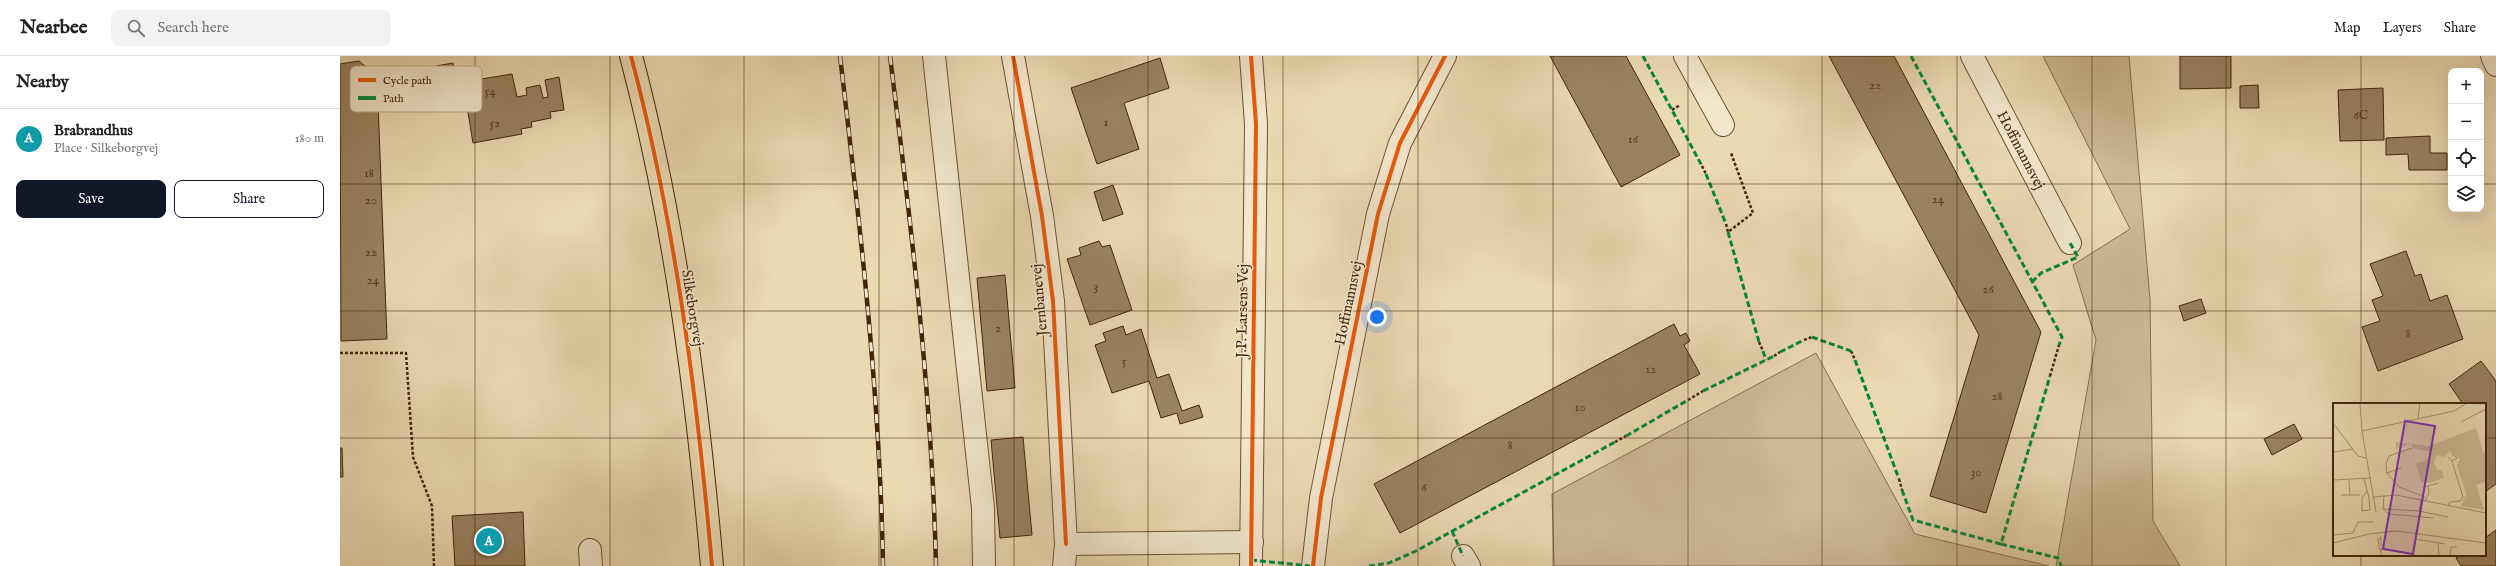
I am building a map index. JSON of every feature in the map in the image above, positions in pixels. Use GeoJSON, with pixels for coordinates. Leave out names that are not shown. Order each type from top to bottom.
{"type":"FeatureCollection","features":[{"type":"Feature","properties":{"kind":"main road","name":"Silkeborgvej"},"geometry":{"type":"LineString","coordinates":[[631,56],[671,239],[697,418],[712,566]]}},
{"type":"Feature","properties":{"kind":"street"},"geometry":{"type":"LineString","coordinates":[[934,56],[983,508],[984,566]]}},
{"type":"Feature","properties":{"kind":"street","name":"Jernbanevej"},"geometry":{"type":"LineString","coordinates":[[1013,56],[1042,216],[1053,300],[1066,544],[1064,566]]}},
{"type":"Feature","properties":{"kind":"street","name":"J.P. Larsens Vej"},"geometry":{"type":"LineString","coordinates":[[1251,56],[1256,124],[1251,566]]}},
{"type":"Feature","properties":{"kind":"street","name":"Hoffmannsvej"},"geometry":{"type":"LineString","coordinates":[[1313,566],[1321,498],[1378,214],[1400,143],[1445,56]]}},
{"type":"Feature","properties":{"kind":"street"},"geometry":{"type":"LineString","coordinates":[[1685,56],[1723,125]]}},
{"type":"Feature","properties":{"kind":"street","name":"Hoffmannsvej"},"geometry":{"type":"LineString","coordinates":[[1972,56],[2070,243]]}},
{"type":"Feature","properties":{"kind":"street"},"geometry":{"type":"LineString","coordinates":[[2492,56],[2496,65]]}},
{"type":"Feature","properties":{"kind":"street"},"geometry":{"type":"LineString","coordinates":[[1066,544],[1252,542]]}},
{"type":"Feature","properties":{"kind":"path"},"geometry":{"type":"LineString","coordinates":[[1723,125],[1753,213],[1728,232],[1726,224]]}},
{"type":"Feature","properties":{"kind":"path"},"geometry":{"type":"LineString","coordinates":[[1702,166],[1706,174]]}},
{"type":"Feature","properties":{"kind":"path"},"geometry":{"type":"LineString","coordinates":[[1804,340],[1812,337]]}},
{"type":"Feature","properties":{"kind":"path"},"geometry":{"type":"LineString","coordinates":[[1759,342],[1763,351]]}},
{"type":"Feature","properties":{"kind":"path"},"geometry":{"type":"LineString","coordinates":[[2050,376],[2059,345]]}},
{"type":"Feature","properties":{"kind":"path"},"geometry":{"type":"LineString","coordinates":[[1851,351],[1856,360]]}},
{"type":"Feature","properties":{"kind":"path"},"geometry":{"type":"LineString","coordinates":[[1774,356],[1780,352]]}},
{"type":"Feature","properties":{"kind":"path"},"geometry":{"type":"LineString","coordinates":[[340,353],[406,353],[413,457],[432,506],[434,566]]}},
{"type":"Feature","properties":{"kind":"path"},"geometry":{"type":"LineString","coordinates":[[1688,400],[1703,391]]}},
{"type":"Feature","properties":{"kind":"path"},"geometry":{"type":"LineString","coordinates":[[1615,442],[1626,436]]}},
{"type":"Feature","properties":{"kind":"path"},"geometry":{"type":"LineString","coordinates":[[1899,479],[1902,490]]}},
{"type":"Feature","properties":{"kind":"shaded area"},"geometry":{"type":"Polygon","coordinates":[[[2043,56],[2129,56],[2150,300],[2153,521],[2180,566],[2056,566],[2096,340],[2073,265],[2130,229],[2043,56]]]}},
{"type":"Feature","properties":{"kind":"shaded area"},"geometry":{"type":"Polygon","coordinates":[[[1816,353],[1915,534],[2049,566],[1554,566],[1552,494],[1816,353]]]}},
{"type":"Feature","properties":{"kind":"building"},"geometry":{"type":"Polygon","coordinates":[[[1550,56],[1626,56],[1680,155],[1621,187],[1550,56]]]}},
{"type":"Feature","properties":{"kind":"building"},"geometry":{"type":"Polygon","coordinates":[[[1829,56],[1894,56],[2041,332],[1986,513],[1930,496],[1979,335],[1829,56]]]}},
{"type":"Feature","properties":{"kind":"building"},"geometry":{"type":"Polygon","coordinates":[[[2180,56],[2231,56],[2231,88],[2180,89],[2180,56]]]}},
{"type":"Feature","properties":{"kind":"building"},"geometry":{"type":"Polygon","coordinates":[[[1160,58],[1169,88],[1124,103],[1139,149],[1097,164],[1071,88],[1160,58]]]}},
{"type":"Feature","properties":{"kind":"building"},"geometry":{"type":"Polygon","coordinates":[[[359,61],[365,66],[350,66],[350,112],[378,112],[387,339],[341,341],[340,64],[359,61]]]}},
{"type":"Feature","properties":{"kind":"building"},"geometry":{"type":"Polygon","coordinates":[[[453,63],[454,66],[436,66],[453,63]]]}},
{"type":"Feature","properties":{"kind":"building"},"geometry":{"type":"Polygon","coordinates":[[[512,74],[517,97],[527,95],[526,88],[540,85],[543,98],[548,97],[545,80],[559,77],[564,110],[550,112],[551,118],[531,122],[532,127],[521,129],[522,134],[473,143],[468,112],[482,112],[482,79],[512,74]]]}},
{"type":"Feature","properties":{"kind":"building"},"geometry":{"type":"Polygon","coordinates":[[[2258,85],[2259,108],[2240,108],[2240,86],[2258,85]]]}},
{"type":"Feature","properties":{"kind":"building"},"geometry":{"type":"Polygon","coordinates":[[[2383,88],[2384,140],[2340,141],[2338,90],[2383,88]]]}},
{"type":"Feature","properties":{"kind":"building"},"geometry":{"type":"Polygon","coordinates":[[[2430,136],[2430,153],[2447,153],[2447,170],[2409,170],[2408,154],[2386,155],[2386,138],[2430,136]]]}},
{"type":"Feature","properties":{"kind":"building"},"geometry":{"type":"Polygon","coordinates":[[[1113,185],[1123,214],[1103,221],[1094,192],[1113,185]]]}},
{"type":"Feature","properties":{"kind":"building"},"geometry":{"type":"Polygon","coordinates":[[[1099,241],[1102,247],[1110,245],[1132,310],[1090,325],[1067,259],[1081,255],[1079,248],[1099,241]]]}},
{"type":"Feature","properties":{"kind":"building"},"geometry":{"type":"Polygon","coordinates":[[[2406,251],[2415,276],[2421,274],[2430,301],[2447,295],[2463,339],[2378,371],[2362,327],[2380,321],[2372,300],[2383,296],[2370,264],[2406,251]]]}},
{"type":"Feature","properties":{"kind":"building"},"geometry":{"type":"Polygon","coordinates":[[[1005,275],[1015,388],[987,391],[977,278],[1005,275]]]}},
{"type":"Feature","properties":{"kind":"building"},"geometry":{"type":"Polygon","coordinates":[[[2201,299],[2206,313],[2184,321],[2179,306],[2201,299]]]}},
{"type":"Feature","properties":{"kind":"building"},"geometry":{"type":"Polygon","coordinates":[[[1674,324],[1680,336],[1686,333],[1690,341],[1684,345],[1700,374],[1400,533],[1374,484],[1674,324]]]}},
{"type":"Feature","properties":{"kind":"building"},"geometry":{"type":"Polygon","coordinates":[[[1123,326],[1126,335],[1141,329],[1157,378],[1169,374],[1182,411],[1199,405],[1203,417],[1180,424],[1177,413],[1161,418],[1149,381],[1112,393],[1095,345],[1106,341],[1103,333],[1123,326]]]}},
{"type":"Feature","properties":{"kind":"building"},"geometry":{"type":"Polygon","coordinates":[[[2481,361],[2496,381],[2496,484],[2486,491],[2486,403],[2462,403],[2449,384],[2481,361]]]}},
{"type":"Feature","properties":{"kind":"building"},"geometry":{"type":"Polygon","coordinates":[[[2294,424],[2302,439],[2272,455],[2264,439],[2294,424]]]}},
{"type":"Feature","properties":{"kind":"building"},"geometry":{"type":"Polygon","coordinates":[[[1023,437],[1032,535],[1000,538],[991,440],[1023,437]]]}},
{"type":"Feature","properties":{"kind":"building"},"geometry":{"type":"Polygon","coordinates":[[[340,448],[342,448],[343,477],[340,477],[340,448]]]}},
{"type":"Feature","properties":{"kind":"building"},"geometry":{"type":"Polygon","coordinates":[[[523,512],[525,566],[455,566],[452,516],[523,512]]]}},
{"type":"Feature","properties":{"kind":"building"},"geometry":{"type":"Polygon","coordinates":[[[2496,530],[2496,566],[2461,566],[2456,558],[2459,556],[2486,556],[2486,537],[2496,530]]]}},
{"type":"Feature","properties":{"kind":"railway"},"geometry":{"type":"LineString","coordinates":[[840,56],[868,310],[878,438],[883,566]]}},
{"type":"Feature","properties":{"kind":"railway"},"geometry":{"type":"LineString","coordinates":[[890,56],[913,247],[925,374],[934,502],[936,566]]}},
{"type":"Feature","properties":{"kind":"marked path"},"geometry":{"type":"LineString","coordinates":[[1643,56],[1702,166]]}},
{"type":"Feature","properties":{"kind":"marked path"},"geometry":{"type":"LineString","coordinates":[[1911,56],[2062,337],[2059,345]]}},
{"type":"Feature","properties":{"kind":"marked path"},"geometry":{"type":"LineString","coordinates":[[1706,174],[1726,224]]}},
{"type":"Feature","properties":{"kind":"marked path"},"geometry":{"type":"LineString","coordinates":[[1728,232],[1759,342]]}},
{"type":"Feature","properties":{"kind":"marked path"},"geometry":{"type":"LineString","coordinates":[[2032,282],[2041,273],[2078,257],[2070,243]]}},
{"type":"Feature","properties":{"kind":"marked path"},"geometry":{"type":"LineString","coordinates":[[1812,337],[1851,351]]}},
{"type":"Feature","properties":{"kind":"marked path"},"geometry":{"type":"LineString","coordinates":[[1780,352],[1804,340]]}},
{"type":"Feature","properties":{"kind":"marked path"},"geometry":{"type":"LineString","coordinates":[[1763,351],[1766,360]]}},
{"type":"Feature","properties":{"kind":"marked path"},"geometry":{"type":"LineString","coordinates":[[1703,391],[1774,356]]}},
{"type":"Feature","properties":{"kind":"marked path"},"geometry":{"type":"LineString","coordinates":[[1855,360],[1899,479]]}},
{"type":"Feature","properties":{"kind":"marked path"},"geometry":{"type":"LineString","coordinates":[[1902,490],[1913,520],[2001,544],[2050,376]]}},
{"type":"Feature","properties":{"kind":"marked path"},"geometry":{"type":"LineString","coordinates":[[1626,436],[1688,400]]}},
{"type":"Feature","properties":{"kind":"marked path"},"geometry":{"type":"LineString","coordinates":[[1369,566],[1389,563],[1416,551],[1615,442]]}},
{"type":"Feature","properties":{"kind":"marked path"},"geometry":{"type":"LineString","coordinates":[[1452,531],[1463,556]]}},
{"type":"Feature","properties":{"kind":"marked path"},"geometry":{"type":"LineString","coordinates":[[2001,544],[2058,558],[2061,566]]}},
{"type":"Feature","properties":{"kind":"marked path"},"geometry":{"type":"LineString","coordinates":[[1251,560],[1310,566]]}},
{"type":"Feature","properties":{"kind":"cycle path"},"geometry":{"type":"LineString","coordinates":[[631,56],[660,182],[672,245],[691,373],[712,566]]}},
{"type":"Feature","properties":{"kind":"cycle path"},"geometry":{"type":"LineString","coordinates":[[1013,56],[1042,216],[1053,301],[1066,544]]}},
{"type":"Feature","properties":{"kind":"cycle path"},"geometry":{"type":"LineString","coordinates":[[1251,56],[1256,124],[1251,566]]}},
{"type":"Feature","properties":{"kind":"cycle path"},"geometry":{"type":"LineString","coordinates":[[1313,566],[1321,498],[1378,214],[1400,143],[1445,56]]}},
{"type":"Feature","properties":{"kind":"place","name":"Brabrandhus"},"geometry":{"type":"Point","coordinates":[489,541]}}]}
